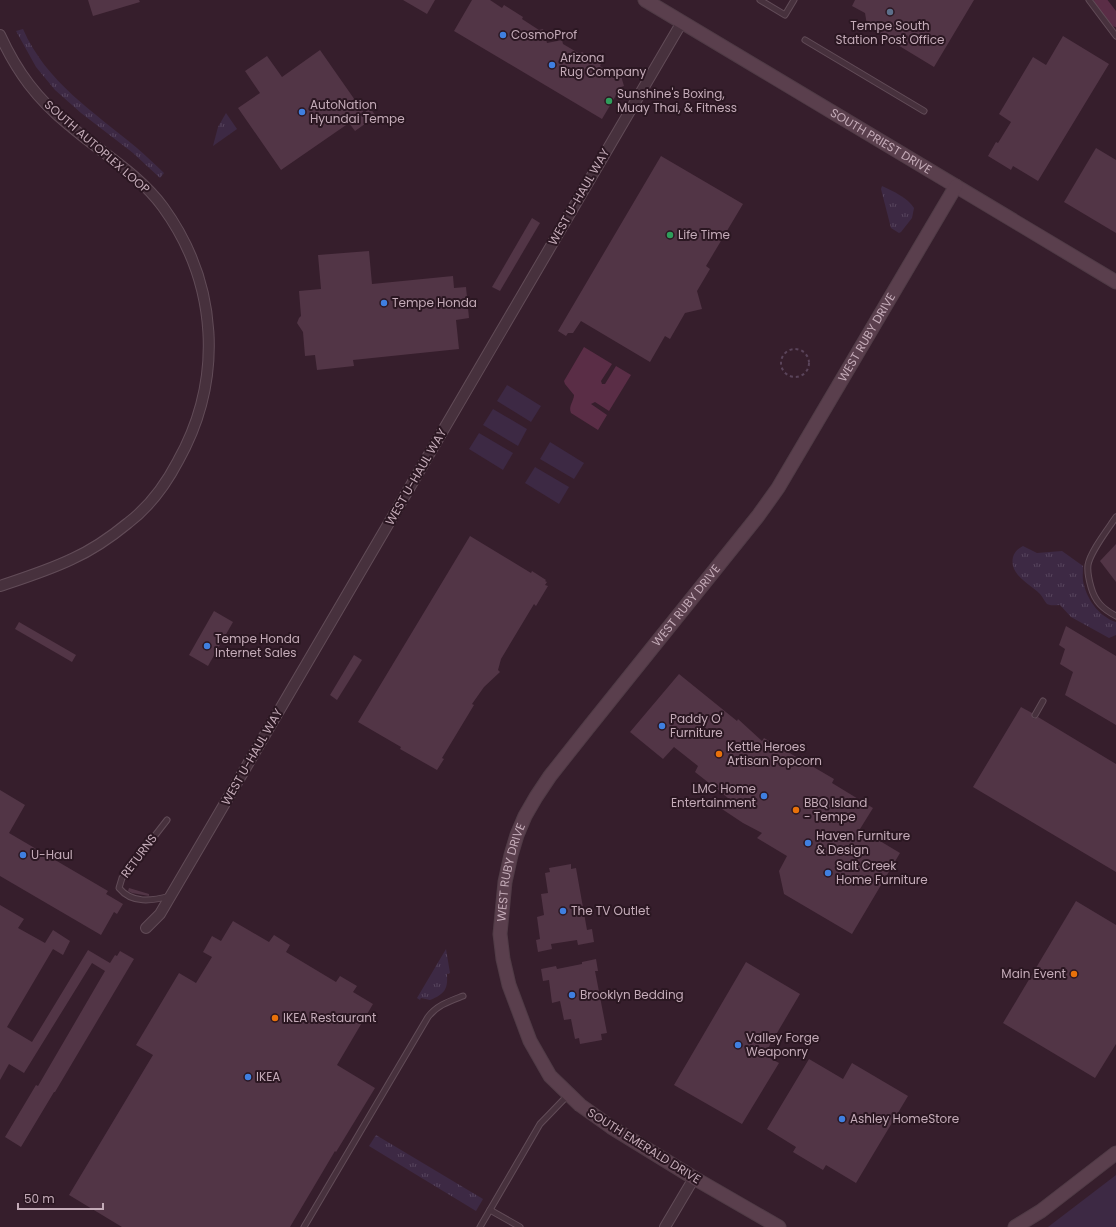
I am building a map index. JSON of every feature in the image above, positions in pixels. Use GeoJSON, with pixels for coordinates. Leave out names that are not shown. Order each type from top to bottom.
{"type":"FeatureCollection","features":[{"type":"Feature","properties":{"kind":"street","name":"SOUTH PRIEST DRIVE"},"geometry":{"type":"LineString","coordinates":[[645,0],[1116,282]]}},
{"type":"Feature","properties":{"kind":"street","name":"WEST U-HAUL WAY"},"geometry":{"type":"LineString","coordinates":[[146,928],[157,918],[171,896],[682,22]]}},
{"type":"Feature","properties":{"kind":"street","name":"SOUTH AUTOPLEX LOOP"},"geometry":{"type":"LineString","coordinates":[[0,36],[10,58],[42,100],[68,125],[130,173],[162,206],[185,246],[195,269],[204,300],[209,331],[210,351],[204,392],[195,427],[173,471],[144,509],[114,534],[72,559],[0,586]]}},
{"type":"Feature","properties":{"kind":"street","name":"WEST RUBY DRIVE"},"geometry":{"type":"LineString","coordinates":[[530,1042],[508,985],[500,934],[505,882],[517,835],[525,816],[550,776],[758,516],[778,488],[956,186]]}},
{"type":"Feature","properties":{"kind":"street","name":"SOUTH EMERALD DRIVE"},"geometry":{"type":"LineString","coordinates":[[530,1042],[550,1076],[580,1105],[611,1127],[694,1178],[779,1227]]}},
{"type":"Feature","properties":{"kind":"street"},"geometry":{"type":"LineString","coordinates":[[1015,1227],[1041,1211],[1116,1153]]}},
{"type":"Feature","properties":{"kind":"street"},"geometry":{"type":"LineString","coordinates":[[665,1227],[694,1178]]}},
{"type":"Feature","properties":{"kind":"lane"},"geometry":{"type":"LineString","coordinates":[[760,0],[785,15],[794,0]]}},
{"type":"Feature","properties":{"kind":"lane"},"geometry":{"type":"LineString","coordinates":[[1089,0],[1116,36]]}},
{"type":"Feature","properties":{"kind":"lane"},"geometry":{"type":"LineString","coordinates":[[805,40],[924,111]]}},
{"type":"Feature","properties":{"kind":"lane"},"geometry":{"type":"LineString","coordinates":[[1116,517],[1092,555],[1088,565],[1088,577],[1092,594],[1103,609],[1116,616]]}},
{"type":"Feature","properties":{"kind":"lane"},"geometry":{"type":"LineString","coordinates":[[1035,715],[1043,701]]}},
{"type":"Feature","properties":{"kind":"lane","name":"RETURNS"},"geometry":{"type":"LineString","coordinates":[[167,820],[122,878],[119,888],[129,896],[141,900],[153,900],[171,896]]}},
{"type":"Feature","properties":{"kind":"lane"},"geometry":{"type":"LineString","coordinates":[[304,1227],[431,1012],[442,1004],[463,996]]}},
{"type":"Feature","properties":{"kind":"lane"},"geometry":{"type":"LineString","coordinates":[[480,1227],[540,1124],[569,1094]]}},
{"type":"Feature","properties":{"kind":"lane"},"geometry":{"type":"LineString","coordinates":[[490,1210],[520,1227]]}},
{"type":"Feature","properties":{"kind":"path"},"geometry":{"type":"LineString","coordinates":[[790,349],[802,350],[809,360],[806,371],[800,376],[796,377],[787,375],[781,364],[784,354],[790,349]]}},
{"type":"Feature","properties":{"kind":"green space"},"geometry":{"type":"Polygon","coordinates":[[[23,29],[44,65],[72,95],[157,166],[164,173],[160,178],[133,153],[81,113],[55,90],[36,67],[16,31],[23,29]]]}},
{"type":"Feature","properties":{"kind":"green space"},"geometry":{"type":"Polygon","coordinates":[[[226,113],[237,129],[213,146],[218,127],[226,113]]]}},
{"type":"Feature","properties":{"kind":"green space"},"geometry":{"type":"Polygon","coordinates":[[[882,186],[904,198],[914,208],[912,218],[899,233],[891,228],[881,189],[882,186]]]}},
{"type":"Feature","properties":{"kind":"green space"},"geometry":{"type":"Polygon","coordinates":[[[507,385],[541,406],[531,422],[497,401],[507,385]]]}},
{"type":"Feature","properties":{"kind":"green space"},"geometry":{"type":"Polygon","coordinates":[[[493,409],[527,429],[518,446],[483,425],[493,409]]]}},
{"type":"Feature","properties":{"kind":"green space"},"geometry":{"type":"Polygon","coordinates":[[[479,433],[513,453],[503,470],[469,449],[479,433]]]}},
{"type":"Feature","properties":{"kind":"green space"},"geometry":{"type":"Polygon","coordinates":[[[550,442],[584,463],[574,479],[540,459],[550,442]]]}},
{"type":"Feature","properties":{"kind":"green space"},"geometry":{"type":"Polygon","coordinates":[[[535,467],[569,487],[559,504],[525,483],[535,467]]]}},
{"type":"Feature","properties":{"kind":"green space"},"geometry":{"type":"Polygon","coordinates":[[[1023,546],[1037,553],[1062,551],[1083,566],[1083,583],[1088,597],[1100,612],[1110,620],[1116,622],[1116,635],[1109,638],[1071,617],[1060,605],[1047,604],[1040,594],[1021,578],[1014,569],[1013,557],[1017,550],[1023,546]]]}},
{"type":"Feature","properties":{"kind":"green space"},"geometry":{"type":"Polygon","coordinates":[[[446,949],[450,973],[447,974],[446,987],[439,996],[430,1000],[421,998],[420,1000],[417,998],[446,949]]]}},
{"type":"Feature","properties":{"kind":"green space"},"geometry":{"type":"Polygon","coordinates":[[[376,1135],[483,1199],[476,1211],[369,1146],[376,1135]]]}},
{"type":"Feature","properties":{"kind":"green space"},"geometry":{"type":"Polygon","coordinates":[[[1116,1175],[1116,1227],[1048,1227],[1116,1175]]]}},
{"type":"Feature","properties":{"kind":"shaded area"},"geometry":{"type":"Polygon","coordinates":[[[584,347],[612,364],[601,381],[602,384],[605,384],[616,366],[631,375],[609,411],[595,402],[591,404],[607,415],[598,430],[571,413],[570,408],[574,395],[564,381],[584,347]]]}},
{"type":"Feature","properties":{"kind":"building"},"geometry":{"type":"Polygon","coordinates":[[[88,0],[139,0],[140,2],[93,16],[88,0]]]}},
{"type":"Feature","properties":{"kind":"building"},"geometry":{"type":"Polygon","coordinates":[[[403,0],[435,0],[427,14],[403,0]]]}},
{"type":"Feature","properties":{"kind":"building"},"geometry":{"type":"Polygon","coordinates":[[[472,0],[490,0],[502,8],[504,5],[523,17],[522,19],[539,30],[543,29],[547,43],[562,40],[563,44],[580,54],[582,52],[601,64],[600,66],[617,77],[621,76],[624,86],[621,87],[602,119],[454,31],[472,0]]]}},
{"type":"Feature","properties":{"kind":"building"},"geometry":{"type":"Polygon","coordinates":[[[855,0],[974,0],[934,67],[873,30],[868,31],[865,13],[852,6],[855,0]]]}},
{"type":"Feature","properties":{"kind":"building"},"geometry":{"type":"Polygon","coordinates":[[[1063,36],[1109,64],[1038,181],[1013,166],[1011,170],[988,156],[996,142],[998,143],[1011,122],[999,114],[1033,57],[1046,65],[1063,36]]]}},
{"type":"Feature","properties":{"kind":"building","name":"AutoNation Hyundai Tempe"},"geometry":{"type":"Polygon","coordinates":[[[320,50],[364,113],[370,108],[376,116],[355,131],[349,123],[281,170],[238,108],[260,93],[245,71],[267,56],[282,77],[320,50]]]}},
{"type":"Feature","properties":{"kind":"building"},"geometry":{"type":"Polygon","coordinates":[[[1096,148],[1116,160],[1116,233],[1064,202],[1096,148]]]}},
{"type":"Feature","properties":{"kind":"building","name":"Life Time"},"geometry":{"type":"Polygon","coordinates":[[[661,156],[743,204],[706,266],[710,269],[697,291],[702,309],[685,313],[670,339],[665,336],[650,362],[581,321],[573,333],[568,333],[566,336],[558,331],[661,156]]]}},
{"type":"Feature","properties":{"kind":"building"},"geometry":{"type":"Polygon","coordinates":[[[532,218],[540,223],[500,291],[492,287],[532,218]]]}},
{"type":"Feature","properties":{"kind":"building","name":"Tempe Honda"},"geometry":{"type":"Polygon","coordinates":[[[369,251],[372,284],[453,276],[454,288],[466,287],[469,318],[456,320],[459,349],[353,360],[354,366],[317,370],[315,355],[305,356],[303,332],[297,323],[301,316],[299,291],[321,289],[318,255],[369,251]]]}},
{"type":"Feature","properties":{"kind":"building"},"geometry":{"type":"Polygon","coordinates":[[[470,536],[531,573],[532,571],[546,580],[545,581],[547,582],[545,585],[548,586],[536,606],[534,604],[501,659],[498,670],[500,672],[484,687],[472,704],[474,705],[442,758],[444,759],[437,770],[400,749],[401,747],[358,722],[470,536]]]}},
{"type":"Feature","properties":{"kind":"building"},"geometry":{"type":"Polygon","coordinates":[[[1116,544],[1116,582],[1100,561],[1116,544]]]}},
{"type":"Feature","properties":{"kind":"building","name":"Tempe Honda Internet Sales"},"geometry":{"type":"Polygon","coordinates":[[[214,611],[233,622],[208,666],[189,655],[214,611]]]}},
{"type":"Feature","properties":{"kind":"building"},"geometry":{"type":"Polygon","coordinates":[[[19,622],[76,655],[72,662],[15,629],[19,622]]]}},
{"type":"Feature","properties":{"kind":"building"},"geometry":{"type":"Polygon","coordinates":[[[1066,626],[1116,656],[1116,725],[1065,695],[1073,672],[1060,664],[1065,649],[1059,645],[1066,626]]]}},
{"type":"Feature","properties":{"kind":"building"},"geometry":{"type":"Polygon","coordinates":[[[354,655],[362,660],[337,700],[330,695],[354,655]]]}},
{"type":"Feature","properties":{"kind":"building"},"geometry":{"type":"Polygon","coordinates":[[[679,674],[737,721],[738,719],[762,741],[764,738],[834,779],[832,783],[873,808],[860,829],[900,853],[852,934],[784,894],[779,871],[787,856],[757,838],[762,833],[743,823],[722,809],[728,798],[695,772],[698,766],[674,747],[663,759],[630,732],[679,674]]]}},
{"type":"Feature","properties":{"kind":"building"},"geometry":{"type":"Polygon","coordinates":[[[1021,707],[1032,713],[1033,718],[1035,719],[1038,717],[1116,764],[1116,872],[973,787],[1021,707]]]}},
{"type":"Feature","properties":{"kind":"building","name":"U-Haul"},"geometry":{"type":"Polygon","coordinates":[[[0,790],[25,805],[9,833],[108,891],[106,894],[123,904],[117,914],[114,912],[101,935],[0,876],[0,790]]]}},
{"type":"Feature","properties":{"kind":"building"},"geometry":{"type":"Polygon","coordinates":[[[571,864],[571,869],[576,868],[587,930],[592,929],[594,942],[578,945],[577,940],[551,944],[552,949],[538,952],[536,940],[540,939],[537,917],[544,915],[541,894],[548,893],[545,873],[550,872],[549,868],[571,864]]]}},
{"type":"Feature","properties":{"kind":"building"},"geometry":{"type":"Polygon","coordinates":[[[129,888],[149,894],[149,896],[132,893],[128,891],[129,888]]]}},
{"type":"Feature","properties":{"kind":"building","name":"Main Event"},"geometry":{"type":"Polygon","coordinates":[[[1076,901],[1116,925],[1116,1044],[1095,1078],[1003,1023],[1076,901]]]}},
{"type":"Feature","properties":{"kind":"building"},"geometry":{"type":"Polygon","coordinates":[[[0,905],[24,919],[18,928],[45,943],[53,930],[70,941],[63,955],[53,949],[7,1027],[32,1042],[88,950],[110,963],[115,955],[117,956],[120,951],[134,959],[21,1147],[5,1137],[36,1085],[38,1086],[105,971],[92,963],[24,1073],[9,1064],[0,1080],[0,905]]]}},
{"type":"Feature","properties":{"kind":"building","name":"IKEA"},"geometry":{"type":"Polygon","coordinates":[[[233,921],[269,942],[274,935],[290,945],[286,952],[336,982],[340,976],[357,986],[353,992],[373,1004],[337,1065],[375,1088],[336,1152],[335,1151],[290,1227],[122,1227],[69,1195],[153,1055],[136,1045],[179,973],[196,983],[212,957],[203,952],[212,936],[221,941],[233,921]]]}},
{"type":"Feature","properties":{"kind":"building"},"geometry":{"type":"Polygon","coordinates":[[[596,959],[598,971],[595,971],[607,1033],[601,1034],[602,1040],[580,1044],[579,1038],[575,1039],[571,1019],[564,1020],[560,1001],[552,1003],[549,980],[543,981],[541,969],[556,966],[557,969],[582,964],[582,962],[596,959]]]}},
{"type":"Feature","properties":{"kind":"building"},"geometry":{"type":"Polygon","coordinates":[[[746,962],[800,994],[764,1055],[779,1063],[742,1124],[674,1085],[746,962]]]}},
{"type":"Feature","properties":{"kind":"building"},"geometry":{"type":"Polygon","coordinates":[[[809,1059],[843,1079],[852,1063],[908,1096],[856,1183],[826,1165],[823,1170],[793,1152],[796,1147],[767,1129],[809,1059]]]}},
{"type":"Feature","properties":{"kind":"waterway"},"geometry":{"type":"LineString","coordinates":[[1100,0],[1116,21]]}},
{"type":"Feature","properties":{"kind":"place","name":"Tempe South Station Post Office"},"geometry":{"type":"Point","coordinates":[890,12]}},
{"type":"Feature","properties":{"kind":"place","name":"CosmoProf"},"geometry":{"type":"Point","coordinates":[503,35]}},
{"type":"Feature","properties":{"kind":"place","name":"Arizona Rug Company"},"geometry":{"type":"Point","coordinates":[552,65]}},
{"type":"Feature","properties":{"kind":"place","name":"Sunshine's Boxing, Muay Thai, & Fitness"},"geometry":{"type":"Point","coordinates":[609,101]}},
{"type":"Feature","properties":{"kind":"place","name":"AutoNation Hyundai Tempe"},"geometry":{"type":"Point","coordinates":[302,112]}},
{"type":"Feature","properties":{"kind":"place","name":"Life Time"},"geometry":{"type":"Point","coordinates":[670,235]}},
{"type":"Feature","properties":{"kind":"place","name":"Tempe Honda"},"geometry":{"type":"Point","coordinates":[384,303]}},
{"type":"Feature","properties":{"kind":"place","name":"Tempe Honda Internet Sales"},"geometry":{"type":"Point","coordinates":[207,646]}},
{"type":"Feature","properties":{"kind":"place","name":"Paddy O' Furniture"},"geometry":{"type":"Point","coordinates":[662,726]}},
{"type":"Feature","properties":{"kind":"place","name":"Kettle Heroes Artisan Popcorn"},"geometry":{"type":"Point","coordinates":[719,754]}},
{"type":"Feature","properties":{"kind":"place","name":"LMC Home Entertainment"},"geometry":{"type":"Point","coordinates":[764,796]}},
{"type":"Feature","properties":{"kind":"place","name":"BBQ Island - Tempe"},"geometry":{"type":"Point","coordinates":[796,810]}},
{"type":"Feature","properties":{"kind":"place","name":"Haven Furniture & Design"},"geometry":{"type":"Point","coordinates":[808,843]}},
{"type":"Feature","properties":{"kind":"place","name":"U-Haul"},"geometry":{"type":"Point","coordinates":[23,855]}},
{"type":"Feature","properties":{"kind":"place","name":"Salt Creek Home Furniture"},"geometry":{"type":"Point","coordinates":[828,873]}},
{"type":"Feature","properties":{"kind":"place","name":"The TV Outlet"},"geometry":{"type":"Point","coordinates":[563,911]}},
{"type":"Feature","properties":{"kind":"place","name":"Main Event"},"geometry":{"type":"Point","coordinates":[1074,974]}},
{"type":"Feature","properties":{"kind":"place","name":"Brooklyn Bedding"},"geometry":{"type":"Point","coordinates":[572,995]}},
{"type":"Feature","properties":{"kind":"place","name":"IKEA Restaurant"},"geometry":{"type":"Point","coordinates":[275,1018]}},
{"type":"Feature","properties":{"kind":"place","name":"Valley Forge Weaponry"},"geometry":{"type":"Point","coordinates":[738,1045]}},
{"type":"Feature","properties":{"kind":"place","name":"IKEA"},"geometry":{"type":"Point","coordinates":[248,1077]}},
{"type":"Feature","properties":{"kind":"place","name":"Ashley HomeStore"},"geometry":{"type":"Point","coordinates":[842,1119]}}]}
